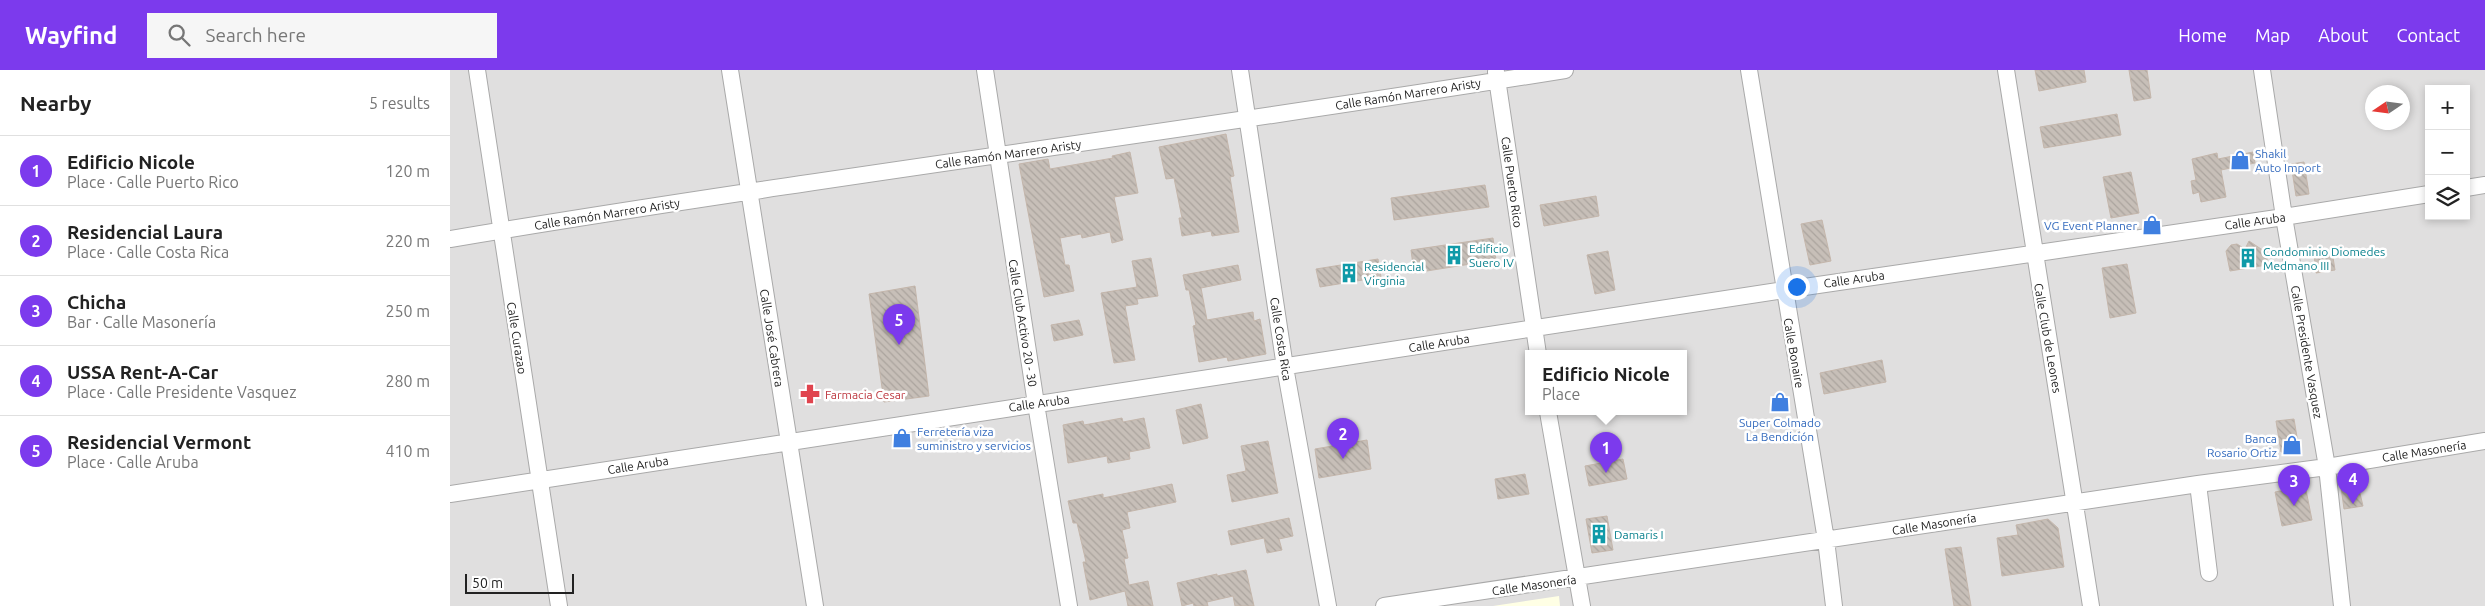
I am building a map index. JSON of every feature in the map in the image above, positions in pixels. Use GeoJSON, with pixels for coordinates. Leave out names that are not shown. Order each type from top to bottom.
{"type":"FeatureCollection","features":[{"type":"Feature","properties":{"kind":"street","name":"Calle Curazao"},"geometry":{"type":"LineString","coordinates":[[477,70],[559,606]]}},
{"type":"Feature","properties":{"kind":"street","name":"Calle José Cabrera"},"geometry":{"type":"LineString","coordinates":[[730,70],[815,606]]}},
{"type":"Feature","properties":{"kind":"street","name":"Calle Club Activo 20 - 30"},"geometry":{"type":"LineString","coordinates":[[985,70],[1036,404],[1070,606]]}},
{"type":"Feature","properties":{"kind":"street","name":"Calle Costa Rica"},"geometry":{"type":"LineString","coordinates":[[1240,70],[1285,367],[1328,606]]}},
{"type":"Feature","properties":{"kind":"street","name":"Calle Ramón Marrero Aristy"},"geometry":{"type":"LineString","coordinates":[[450,239],[748,191],[1248,118],[1496,76],[1565,70]]}},
{"type":"Feature","properties":{"kind":"street","name":"Calle Bonaire"},"geometry":{"type":"LineString","coordinates":[[1749,70],[1826,540],[1834,606]]}},
{"type":"Feature","properties":{"kind":"street","name":"Calle Club de Leones"},"geometry":{"type":"LineString","coordinates":[[2006,70],[2091,606]]}},
{"type":"Feature","properties":{"kind":"street","name":"Calle Presidente Vasquez"},"geometry":{"type":"LineString","coordinates":[[2262,70],[2284,217],[2327,467],[2342,606]]}},
{"type":"Feature","properties":{"kind":"street","name":"Calle Puerto Rico"},"geometry":{"type":"LineString","coordinates":[[1496,76],[1537,350]]}},
{"type":"Feature","properties":{"kind":"street"},"geometry":{"type":"LineString","coordinates":[[2470,187],[2485,184]]}},
{"type":"Feature","properties":{"kind":"street","name":"Calle Aruba"},"geometry":{"type":"LineString","coordinates":[[450,494],[1784,290],[2425,195]]}},
{"type":"Feature","properties":{"kind":"street"},"geometry":{"type":"LineString","coordinates":[[1549,415],[1582,606]]}},
{"type":"Feature","properties":{"kind":"street","name":"Calle Masonería"},"geometry":{"type":"LineString","coordinates":[[1384,606],[2198,484],[2327,467],[2485,441]]}},
{"type":"Feature","properties":{"kind":"street"},"geometry":{"type":"LineString","coordinates":[[2198,484],[2209,573]]}},
{"type":"Feature","properties":{"kind":"shaded area"},"geometry":{"type":"Polygon","coordinates":[[[450,70],[2485,70],[2485,606],[450,606],[450,70]]]}},
{"type":"Feature","properties":{"kind":"shaded area"},"geometry":{"type":"Polygon","coordinates":[[[1559,596],[1560,606],[1493,606],[1559,596]]]}},
{"type":"Feature","properties":{"kind":"building"},"geometry":{"type":"Polygon","coordinates":[[[2035,70],[2084,70],[2086,82],[2039,91],[2035,70]]]}},
{"type":"Feature","properties":{"kind":"building"},"geometry":{"type":"Polygon","coordinates":[[[2129,70],[2147,70],[2151,98],[2134,101],[2129,70]]]}},
{"type":"Feature","properties":{"kind":"building"},"geometry":{"type":"Polygon","coordinates":[[[2117,114],[2121,135],[2044,148],[2040,127],[2117,114]]]}},
{"type":"Feature","properties":{"kind":"building"},"geometry":{"type":"Polygon","coordinates":[[[1226,134],[1234,176],[1230,177],[1239,232],[1212,236],[1211,231],[1182,236],[1179,218],[1182,218],[1174,178],[1166,179],[1159,147],[1226,134]]]}},
{"type":"Feature","properties":{"kind":"building"},"geometry":{"type":"Polygon","coordinates":[[[1130,152],[1138,193],[1114,197],[1123,240],[1112,243],[1110,232],[1082,238],[1081,234],[1060,238],[1065,265],[1069,265],[1074,291],[1044,297],[1019,164],[1048,159],[1050,169],[1113,158],[1112,156],[1130,152]]]}},
{"type":"Feature","properties":{"kind":"building"},"geometry":{"type":"Polygon","coordinates":[[[2253,152],[2255,163],[2221,170],[2226,197],[2201,202],[2199,192],[2193,194],[2191,181],[2196,180],[2192,159],[2217,153],[2218,159],[2253,152]]]}},
{"type":"Feature","properties":{"kind":"building"},"geometry":{"type":"Polygon","coordinates":[[[2304,162],[2309,194],[2296,196],[2291,164],[2304,162]]]}},
{"type":"Feature","properties":{"kind":"building"},"geometry":{"type":"Polygon","coordinates":[[[2131,172],[2139,213],[2111,218],[2103,177],[2131,172]]]}},
{"type":"Feature","properties":{"kind":"building"},"geometry":{"type":"Polygon","coordinates":[[[1485,185],[1489,207],[1394,220],[1391,198],[1485,185]]]}},
{"type":"Feature","properties":{"kind":"building"},"geometry":{"type":"Polygon","coordinates":[[[1596,196],[1599,216],[1544,226],[1540,205],[1596,196]]]}},
{"type":"Feature","properties":{"kind":"building"},"geometry":{"type":"Polygon","coordinates":[[[1822,220],[1831,261],[1810,265],[1801,224],[1822,220]]]}},
{"type":"Feature","properties":{"kind":"building","name":"Edificio Suero IV"},"geometry":{"type":"Polygon","coordinates":[[[1493,238],[1496,260],[1414,273],[1411,250],[1493,238]]]}},
{"type":"Feature","properties":{"kind":"building","name":"Condominio Diomedes Medmano III"},"geometry":{"type":"Polygon","coordinates":[[[2249,241],[2270,255],[2266,261],[2267,265],[2230,271],[2226,251],[2231,245],[2237,244],[2245,249],[2249,241]]]}},
{"type":"Feature","properties":{"kind":"building"},"geometry":{"type":"Polygon","coordinates":[[[1608,251],[1615,290],[1595,294],[1587,255],[1608,251]]]}},
{"type":"Feature","properties":{"kind":"building"},"geometry":{"type":"Polygon","coordinates":[[[2332,251],[2335,270],[2316,273],[2314,254],[2332,251]]]}},
{"type":"Feature","properties":{"kind":"building"},"geometry":{"type":"Polygon","coordinates":[[[1151,258],[1158,296],[1137,299],[1138,304],[1125,306],[1135,360],[1114,363],[1101,293],[1137,287],[1132,261],[1151,258]]]}},
{"type":"Feature","properties":{"kind":"building","name":"Residencial Virginia"},"geometry":{"type":"Polygon","coordinates":[[[1378,259],[1381,277],[1320,287],[1316,269],[1378,259]]]}},
{"type":"Feature","properties":{"kind":"building"},"geometry":{"type":"Polygon","coordinates":[[[2127,264],[2136,313],[2110,318],[2102,268],[2127,264]]]}},
{"type":"Feature","properties":{"kind":"building"},"geometry":{"type":"Polygon","coordinates":[[[1238,265],[1241,280],[1201,288],[1207,320],[1253,312],[1254,321],[1260,319],[1266,354],[1228,361],[1227,357],[1199,362],[1193,326],[1196,325],[1189,290],[1186,290],[1183,275],[1238,265]]]}},
{"type":"Feature","properties":{"kind":"building"},"geometry":{"type":"Polygon","coordinates":[[[915,286],[929,396],[884,402],[869,294],[915,286]]]}},
{"type":"Feature","properties":{"kind":"building"},"geometry":{"type":"Polygon","coordinates":[[[1079,320],[1083,335],[1054,341],[1051,325],[1079,320]]]}},
{"type":"Feature","properties":{"kind":"building"},"geometry":{"type":"Polygon","coordinates":[[[1882,360],[1886,382],[1824,394],[1820,373],[1882,360]]]}},
{"type":"Feature","properties":{"kind":"building"},"geometry":{"type":"Polygon","coordinates":[[[1201,404],[1208,438],[1183,444],[1176,410],[1201,404]]]}},
{"type":"Feature","properties":{"kind":"building"},"geometry":{"type":"Polygon","coordinates":[[[1122,418],[1123,422],[1144,418],[1150,448],[1129,452],[1130,459],[1108,463],[1107,456],[1068,463],[1063,425],[1083,421],[1084,425],[1122,418]]]}},
{"type":"Feature","properties":{"kind":"building"},"geometry":{"type":"Polygon","coordinates":[[[2294,419],[2299,449],[2281,452],[2276,421],[2294,419]]]}},
{"type":"Feature","properties":{"kind":"building"},"geometry":{"type":"Polygon","coordinates":[[[1367,440],[1371,469],[1319,478],[1315,449],[1367,440]]]}},
{"type":"Feature","properties":{"kind":"building"},"geometry":{"type":"Polygon","coordinates":[[[1268,441],[1278,493],[1232,502],[1227,475],[1246,471],[1241,446],[1268,441]]]}},
{"type":"Feature","properties":{"kind":"building"},"geometry":{"type":"Polygon","coordinates":[[[1623,459],[1627,479],[1589,486],[1585,466],[1623,459]]]}},
{"type":"Feature","properties":{"kind":"building"},"geometry":{"type":"Polygon","coordinates":[[[1525,474],[1529,494],[1498,499],[1495,479],[1525,474]]]}},
{"type":"Feature","properties":{"kind":"building"},"geometry":{"type":"Polygon","coordinates":[[[2361,476],[2363,488],[2359,489],[2363,506],[2344,509],[2340,480],[2361,476]]]}},
{"type":"Feature","properties":{"kind":"building"},"geometry":{"type":"Polygon","coordinates":[[[1172,484],[1176,502],[1127,512],[1130,528],[1122,530],[1128,558],[1124,559],[1129,585],[1148,581],[1153,606],[1128,606],[1125,591],[1090,600],[1083,562],[1086,562],[1077,523],[1073,523],[1068,501],[1103,494],[1103,498],[1172,484]]]}},
{"type":"Feature","properties":{"kind":"building"},"geometry":{"type":"Polygon","coordinates":[[[2301,487],[2306,490],[2312,520],[2282,526],[2275,492],[2301,487]]]}},
{"type":"Feature","properties":{"kind":"building","name":"Damaris I"},"geometry":{"type":"Polygon","coordinates":[[[1607,516],[1613,550],[1592,553],[1586,519],[1607,516]]]}},
{"type":"Feature","properties":{"kind":"building"},"geometry":{"type":"Polygon","coordinates":[[[1289,518],[1293,536],[1279,539],[1282,550],[1267,553],[1264,538],[1231,545],[1228,531],[1289,518]]]}},
{"type":"Feature","properties":{"kind":"building"},"geometry":{"type":"Polygon","coordinates":[[[2048,519],[2058,528],[2064,567],[2002,576],[1997,538],[2018,535],[2016,525],[2048,519]]]}},
{"type":"Feature","properties":{"kind":"building"},"geometry":{"type":"Polygon","coordinates":[[[1961,547],[1971,606],[1954,606],[1945,549],[1961,547]]]}},
{"type":"Feature","properties":{"kind":"building"},"geometry":{"type":"Polygon","coordinates":[[[1246,570],[1254,606],[1235,606],[1233,596],[1207,602],[1208,606],[1194,606],[1193,603],[1182,606],[1177,583],[1246,570]]]}},
{"type":"Feature","properties":{"kind":"place","name":"Shakil Auto Import"},"geometry":{"type":"Point","coordinates":[2240,160]}},
{"type":"Feature","properties":{"kind":"place","name":"VG Event Planner"},"geometry":{"type":"Point","coordinates":[2152,225]}},
{"type":"Feature","properties":{"kind":"place","name":"Edificio Suero IV"},"geometry":{"type":"Point","coordinates":[1454,255]}},
{"type":"Feature","properties":{"kind":"place","name":"Condominio Diomedes Medmano III"},"geometry":{"type":"Point","coordinates":[2248,258]}},
{"type":"Feature","properties":{"kind":"place","name":"Residencial Virginia"},"geometry":{"type":"Point","coordinates":[1349,273]}},
{"type":"Feature","properties":{"kind":"place","name":"Residencial Vermont"},"geometry":{"type":"Point","coordinates":[899,345]}},
{"type":"Feature","properties":{"kind":"place","name":"Farmacia Cesar"},"geometry":{"type":"Point","coordinates":[810,394]}},
{"type":"Feature","properties":{"kind":"place","name":"Super Colmado La Bendición"},"geometry":{"type":"Point","coordinates":[1780,402]}},
{"type":"Feature","properties":{"kind":"place","name":"Ferretería viza suministro y servicios"},"geometry":{"type":"Point","coordinates":[902,438]}},
{"type":"Feature","properties":{"kind":"place","name":"Banca Rosario Ortiz"},"geometry":{"type":"Point","coordinates":[2292,445]}},
{"type":"Feature","properties":{"kind":"place","name":"Residencial Laura"},"geometry":{"type":"Point","coordinates":[1343,459]}},
{"type":"Feature","properties":{"kind":"place","name":"Edificio Nicole"},"geometry":{"type":"Point","coordinates":[1606,473]}},
{"type":"Feature","properties":{"kind":"place","name":"USSA Rent-A-Car"},"geometry":{"type":"Point","coordinates":[2353,504]}},
{"type":"Feature","properties":{"kind":"place","name":"Chicha"},"geometry":{"type":"Point","coordinates":[2294,506]}},
{"type":"Feature","properties":{"kind":"place","name":"Damaris I"},"geometry":{"type":"Point","coordinates":[1599,534]}}]}
